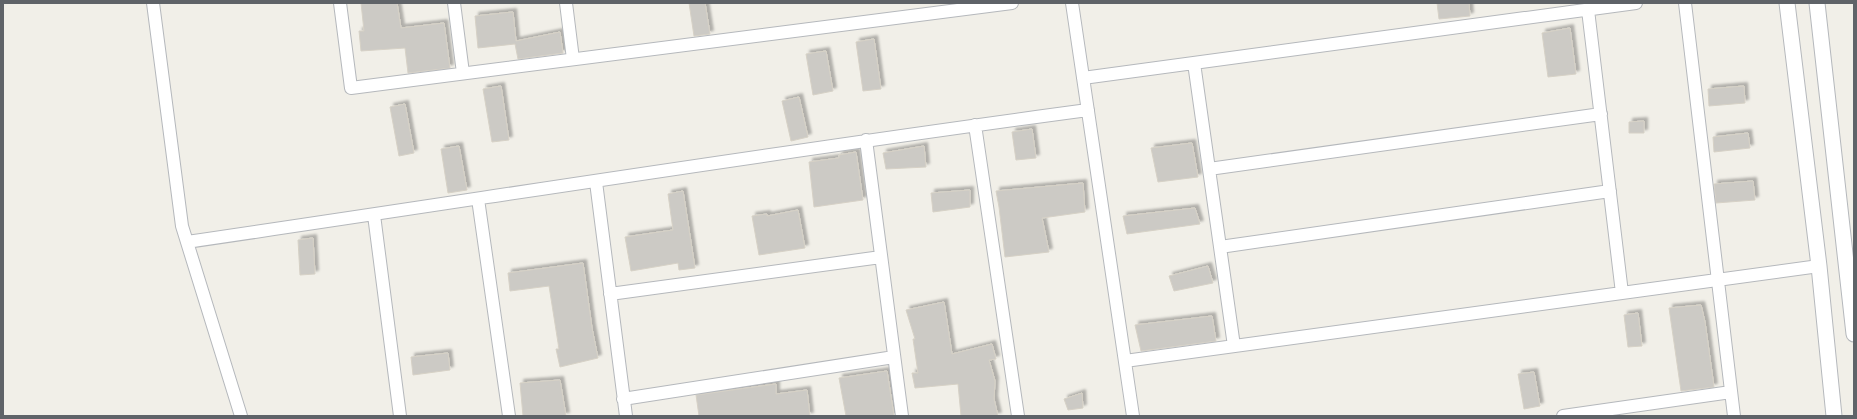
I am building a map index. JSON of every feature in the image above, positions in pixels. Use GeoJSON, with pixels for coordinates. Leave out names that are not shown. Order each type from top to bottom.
{"type":"FeatureCollection","features":[{"type":"Feature","properties":{"kind":"street"},"geometry":{"type":"LineString","coordinates":[[153,3],[182,226],[241,416]]}},
{"type":"Feature","properties":{"kind":"street"},"geometry":{"type":"LineString","coordinates":[[340,3],[351,88],[955,7],[1012,3]]}},
{"type":"Feature","properties":{"kind":"street"},"geometry":{"type":"LineString","coordinates":[[454,3],[463,73]]}},
{"type":"Feature","properties":{"kind":"street"},"geometry":{"type":"LineString","coordinates":[[566,3],[573,59]]}},
{"type":"Feature","properties":{"kind":"street"},"geometry":{"type":"LineString","coordinates":[[1072,3],[1133,416]]}},
{"type":"Feature","properties":{"kind":"street"},"geometry":{"type":"LineString","coordinates":[[1083,78],[1636,3]]}},
{"type":"Feature","properties":{"kind":"street"},"geometry":{"type":"LineString","coordinates":[[1685,3],[1734,416]]}},
{"type":"Feature","properties":{"kind":"street"},"geometry":{"type":"LineString","coordinates":[[1787,3],[1819,266],[1834,416]]}},
{"type":"Feature","properties":{"kind":"street"},"geometry":{"type":"LineString","coordinates":[[1817,3],[1854,334]]}},
{"type":"Feature","properties":{"kind":"street"},"geometry":{"type":"LineString","coordinates":[[1588,10],[1622,293]]}},
{"type":"Feature","properties":{"kind":"street"},"geometry":{"type":"LineString","coordinates":[[1194,63],[1234,346]]}},
{"type":"Feature","properties":{"kind":"street"},"geometry":{"type":"LineString","coordinates":[[187,242],[478,200],[866,140],[1088,110]]}},
{"type":"Feature","properties":{"kind":"street"},"geometry":{"type":"LineString","coordinates":[[1209,170],[1601,114]]}},
{"type":"Feature","properties":{"kind":"street"},"geometry":{"type":"LineString","coordinates":[[975,125],[1018,416]]}},
{"type":"Feature","properties":{"kind":"street"},"geometry":{"type":"LineString","coordinates":[[866,140],[902,416]]}},
{"type":"Feature","properties":{"kind":"street"},"geometry":{"type":"LineString","coordinates":[[596,182],[626,416]]}},
{"type":"Feature","properties":{"kind":"street"},"geometry":{"type":"LineString","coordinates":[[1220,247],[1610,191]]}},
{"type":"Feature","properties":{"kind":"street"},"geometry":{"type":"LineString","coordinates":[[478,200],[509,416]]}},
{"type":"Feature","properties":{"kind":"street"},"geometry":{"type":"LineString","coordinates":[[374,215],[400,416]]}},
{"type":"Feature","properties":{"kind":"street"},"geometry":{"type":"LineString","coordinates":[[610,294],[881,257]]}},
{"type":"Feature","properties":{"kind":"street"},"geometry":{"type":"LineString","coordinates":[[1125,361],[1819,266]]}},
{"type":"Feature","properties":{"kind":"street"},"geometry":{"type":"LineString","coordinates":[[623,399],[894,357]]}},
{"type":"Feature","properties":{"kind":"street"},"geometry":{"type":"LineString","coordinates":[[1563,416],[1623,412],[1731,392]]}},
{"type":"Feature","properties":{"kind":"building"},"geometry":{"type":"Polygon","coordinates":[[[361,3],[397,3],[401,28],[444,23],[450,68],[408,73],[405,48],[361,51],[359,31],[364,31],[361,3]]]}},
{"type":"Feature","properties":{"kind":"building"},"geometry":{"type":"Polygon","coordinates":[[[689,3],[705,3],[710,34],[694,36],[689,3]]]}},
{"type":"Feature","properties":{"kind":"building"},"geometry":{"type":"Polygon","coordinates":[[[1437,3],[1469,3],[1470,16],[1439,19],[1437,3]]]}},
{"type":"Feature","properties":{"kind":"building"},"geometry":{"type":"Polygon","coordinates":[[[513,12],[516,41],[560,32],[563,53],[518,59],[515,44],[478,48],[475,16],[513,12]]]}},
{"type":"Feature","properties":{"kind":"building"},"geometry":{"type":"Polygon","coordinates":[[[1570,28],[1576,74],[1548,77],[1542,33],[1570,28]]]}},
{"type":"Feature","properties":{"kind":"building"},"geometry":{"type":"Polygon","coordinates":[[[874,39],[881,89],[863,91],[856,42],[874,39]]]}},
{"type":"Feature","properties":{"kind":"building"},"geometry":{"type":"Polygon","coordinates":[[[826,51],[833,91],[813,95],[806,54],[826,51]]]}},
{"type":"Feature","properties":{"kind":"building"},"geometry":{"type":"Polygon","coordinates":[[[501,86],[509,140],[492,142],[483,89],[501,86]]]}},
{"type":"Feature","properties":{"kind":"building"},"geometry":{"type":"Polygon","coordinates":[[[1744,86],[1745,103],[1709,106],[1708,89],[1744,86]]]}},
{"type":"Feature","properties":{"kind":"building"},"geometry":{"type":"Polygon","coordinates":[[[799,97],[808,137],[791,141],[782,101],[799,97]]]}},
{"type":"Feature","properties":{"kind":"building"},"geometry":{"type":"Polygon","coordinates":[[[405,104],[414,153],[399,156],[390,107],[405,104]]]}},
{"type":"Feature","properties":{"kind":"building"},"geometry":{"type":"Polygon","coordinates":[[[1644,121],[1644,133],[1629,133],[1629,122],[1644,121]]]}},
{"type":"Feature","properties":{"kind":"building"},"geometry":{"type":"Polygon","coordinates":[[[1032,129],[1036,158],[1016,160],[1012,132],[1032,129]]]}},
{"type":"Feature","properties":{"kind":"building"},"geometry":{"type":"Polygon","coordinates":[[[1748,133],[1750,148],[1714,152],[1713,137],[1748,133]]]}},
{"type":"Feature","properties":{"kind":"building"},"geometry":{"type":"Polygon","coordinates":[[[1192,143],[1198,177],[1158,182],[1151,148],[1192,143]]]}},
{"type":"Feature","properties":{"kind":"building"},"geometry":{"type":"Polygon","coordinates":[[[459,146],[467,190],[448,193],[441,149],[459,146]]]}},
{"type":"Feature","properties":{"kind":"building"},"geometry":{"type":"Polygon","coordinates":[[[924,146],[926,167],[886,169],[883,153],[924,146]]]}},
{"type":"Feature","properties":{"kind":"building"},"geometry":{"type":"Polygon","coordinates":[[[856,152],[863,200],[814,207],[809,162],[839,158],[839,155],[856,152]]]}},
{"type":"Feature","properties":{"kind":"building"},"geometry":{"type":"Polygon","coordinates":[[[1753,181],[1755,200],[1716,203],[1714,184],[1753,181]]]}},
{"type":"Feature","properties":{"kind":"building"},"geometry":{"type":"Polygon","coordinates":[[[1083,183],[1085,212],[1042,218],[1049,252],[1005,257],[996,191],[1083,183]]]}},
{"type":"Feature","properties":{"kind":"building"},"geometry":{"type":"Polygon","coordinates":[[[970,190],[970,207],[933,212],[931,193],[970,190]]]}},
{"type":"Feature","properties":{"kind":"building"},"geometry":{"type":"Polygon","coordinates":[[[683,191],[695,268],[679,270],[678,263],[631,271],[625,237],[673,230],[668,194],[683,191]]]}},
{"type":"Feature","properties":{"kind":"building"},"geometry":{"type":"Polygon","coordinates":[[[1195,208],[1200,224],[1127,234],[1123,216],[1195,208]]]}},
{"type":"Feature","properties":{"kind":"building"},"geometry":{"type":"Polygon","coordinates":[[[798,210],[805,248],[759,255],[752,216],[767,214],[767,216],[798,210]]]}},
{"type":"Feature","properties":{"kind":"building"},"geometry":{"type":"Polygon","coordinates":[[[313,238],[315,274],[300,275],[298,240],[313,238]]]}},
{"type":"Feature","properties":{"kind":"building"},"geometry":{"type":"Polygon","coordinates":[[[583,263],[592,328],[598,358],[560,367],[556,349],[559,349],[549,286],[510,291],[508,273],[583,263]]]}},
{"type":"Feature","properties":{"kind":"building"},"geometry":{"type":"Polygon","coordinates":[[[1208,266],[1213,283],[1174,291],[1169,276],[1208,266]]]}},
{"type":"Feature","properties":{"kind":"building"},"geometry":{"type":"Polygon","coordinates":[[[944,302],[952,354],[992,344],[996,359],[989,360],[995,381],[994,399],[998,416],[961,416],[958,384],[915,388],[912,373],[918,373],[913,339],[915,339],[906,310],[944,302]]]}},
{"type":"Feature","properties":{"kind":"building"},"geometry":{"type":"Polygon","coordinates":[[[1701,305],[1705,322],[1714,387],[1681,391],[1669,308],[1701,305]]]}},
{"type":"Feature","properties":{"kind":"building"},"geometry":{"type":"Polygon","coordinates":[[[1638,313],[1642,346],[1628,347],[1624,315],[1638,313]]]}},
{"type":"Feature","properties":{"kind":"building"},"geometry":{"type":"Polygon","coordinates":[[[1212,316],[1216,341],[1141,351],[1135,325],[1212,316]]]}},
{"type":"Feature","properties":{"kind":"building"},"geometry":{"type":"Polygon","coordinates":[[[448,353],[450,370],[413,375],[411,357],[448,353]]]}},
{"type":"Feature","properties":{"kind":"building"},"geometry":{"type":"Polygon","coordinates":[[[887,371],[894,416],[846,416],[839,378],[887,371]]]}},
{"type":"Feature","properties":{"kind":"building"},"geometry":{"type":"Polygon","coordinates":[[[1534,372],[1540,406],[1524,409],[1518,374],[1534,372]]]}},
{"type":"Feature","properties":{"kind":"building"},"geometry":{"type":"Polygon","coordinates":[[[560,380],[566,416],[523,416],[520,383],[560,380]]]}},
{"type":"Feature","properties":{"kind":"building"},"geometry":{"type":"Polygon","coordinates":[[[776,384],[776,394],[807,390],[810,416],[699,416],[696,395],[776,384]]]}},
{"type":"Feature","properties":{"kind":"building"},"geometry":{"type":"Polygon","coordinates":[[[1082,393],[1083,408],[1068,410],[1064,399],[1082,393]]]}}]}
